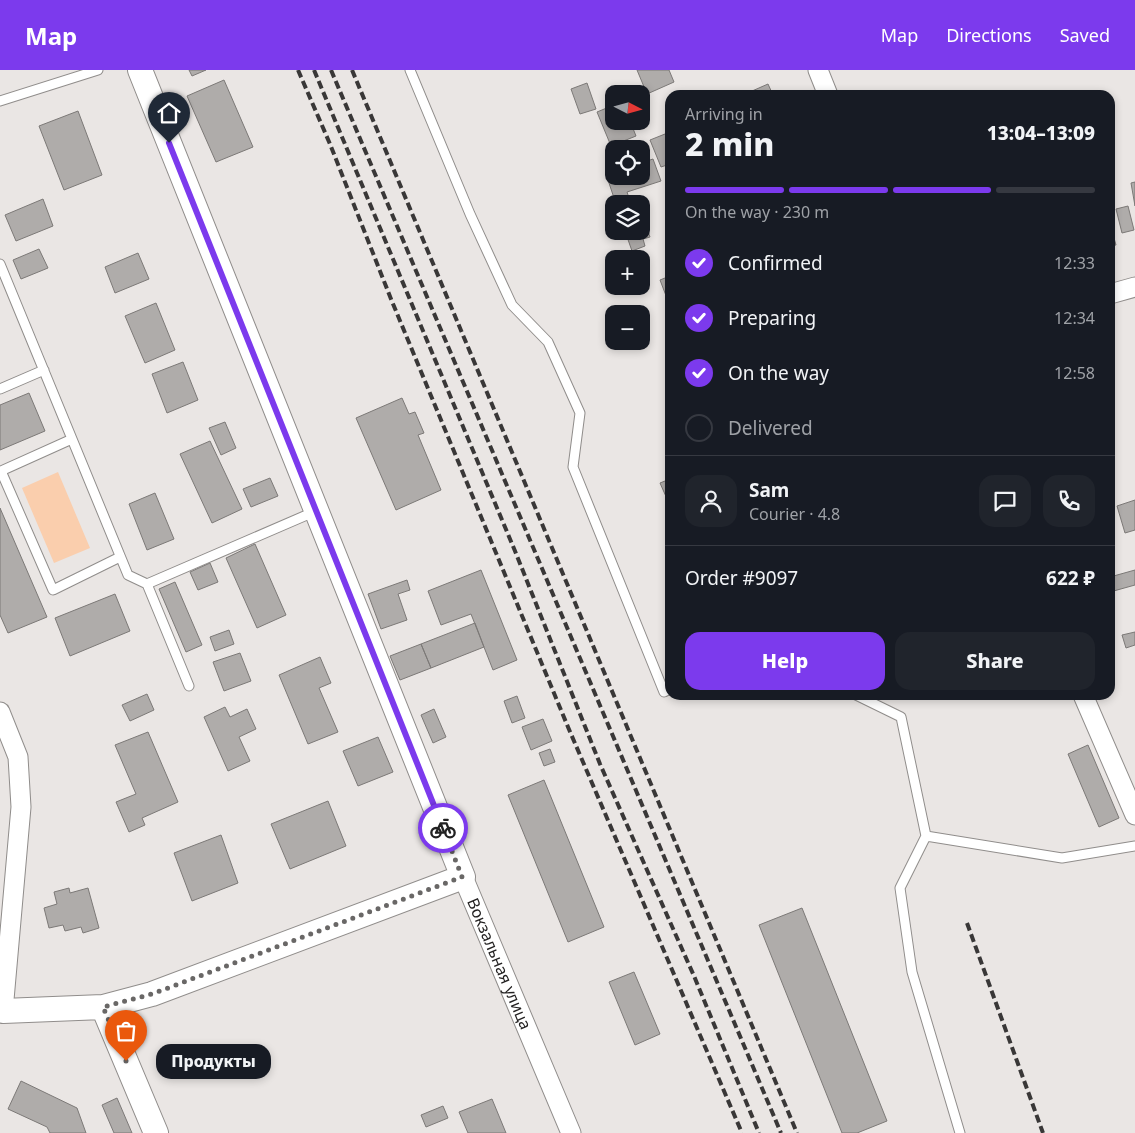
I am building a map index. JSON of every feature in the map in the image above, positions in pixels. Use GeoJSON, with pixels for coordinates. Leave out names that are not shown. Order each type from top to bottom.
{"type":"FeatureCollection","features":[{"type":"Feature","properties":{"kind":"street","name":"Вокзальная улица"},"geometry":{"type":"LineString","coordinates":[[140,70],[462,877],[571,1133]]}},
{"type":"Feature","properties":{"kind":"street"},"geometry":{"type":"LineString","coordinates":[[818,70],[826,90]]}},
{"type":"Feature","properties":{"kind":"street"},"geometry":{"type":"LineString","coordinates":[[1115,293],[1135,287]]}},
{"type":"Feature","properties":{"kind":"street"},"geometry":{"type":"LineString","coordinates":[[1085,700],[1135,815]]}},
{"type":"Feature","properties":{"kind":"street"},"geometry":{"type":"LineString","coordinates":[[0,712],[18,757],[21,807],[2,1010],[103,1007],[152,994],[462,877]]}},
{"type":"Feature","properties":{"kind":"street"},"geometry":{"type":"LineString","coordinates":[[103,1007],[156,1133]]}},
{"type":"Feature","properties":{"kind":"lane"},"geometry":{"type":"LineString","coordinates":[[0,101],[98,70]]}},
{"type":"Feature","properties":{"kind":"lane"},"geometry":{"type":"LineString","coordinates":[[410,70],[470,214],[512,305],[548,342],[580,413],[573,467],[665,692]]}},
{"type":"Feature","properties":{"kind":"lane"},"geometry":{"type":"LineString","coordinates":[[0,264],[128,575],[147,584],[189,686]]}},
{"type":"Feature","properties":{"kind":"lane"},"geometry":{"type":"LineString","coordinates":[[0,389],[44,370]]}},
{"type":"Feature","properties":{"kind":"lane"},"geometry":{"type":"LineString","coordinates":[[72,439],[1,471],[53,590],[120,557]]}},
{"type":"Feature","properties":{"kind":"lane"},"geometry":{"type":"LineString","coordinates":[[147,584],[316,511]]}},
{"type":"Feature","properties":{"kind":"lane"},"geometry":{"type":"LineString","coordinates":[[866,700],[901,717],[926,836],[900,888],[912,972],[960,1133]]}},
{"type":"Feature","properties":{"kind":"lane"},"geometry":{"type":"LineString","coordinates":[[926,836],[1062,858],[1135,846]]}},
{"type":"Feature","properties":{"kind":"shaded area"},"geometry":{"type":"Polygon","coordinates":[[[58,472],[90,548],[54,563],[22,488],[58,472]]]}},
{"type":"Feature","properties":{"kind":"building"},"geometry":{"type":"Polygon","coordinates":[[[189,70],[206,70],[192,76],[189,70]]]}},
{"type":"Feature","properties":{"kind":"building"},"geometry":{"type":"Polygon","coordinates":[[[637,70],[669,70],[674,82],[650,93],[650,85],[643,85],[637,70]]]}},
{"type":"Feature","properties":{"kind":"building"},"geometry":{"type":"Polygon","coordinates":[[[224,80],[253,147],[216,162],[187,96],[224,80]]]}},
{"type":"Feature","properties":{"kind":"building"},"geometry":{"type":"Polygon","coordinates":[[[587,83],[596,109],[580,114],[571,89],[587,83]]]}},
{"type":"Feature","properties":{"kind":"building"},"geometry":{"type":"Polygon","coordinates":[[[768,84],[771,90],[754,90],[768,84]]]}},
{"type":"Feature","properties":{"kind":"building"},"geometry":{"type":"Polygon","coordinates":[[[605,109],[605,130],[634,130],[636,136],[626,140],[609,140],[597,112],[605,109]]]}},
{"type":"Feature","properties":{"kind":"building"},"geometry":{"type":"Polygon","coordinates":[[[78,111],[102,175],[64,190],[39,126],[78,111]]]}},
{"type":"Feature","properties":{"kind":"building"},"geometry":{"type":"Polygon","coordinates":[[[665,134],[665,166],[661,167],[650,140],[665,134]]]}},
{"type":"Feature","properties":{"kind":"building"},"geometry":{"type":"Polygon","coordinates":[[[653,159],[661,181],[650,185],[650,160],[653,159]]]}},
{"type":"Feature","properties":{"kind":"building"},"geometry":{"type":"Polygon","coordinates":[[[1135,182],[1135,206],[1131,183],[1135,182]]]}},
{"type":"Feature","properties":{"kind":"building"},"geometry":{"type":"Polygon","coordinates":[[[610,185],[649,185],[627,192],[628,195],[613,195],[610,185]]]}},
{"type":"Feature","properties":{"kind":"building"},"geometry":{"type":"Polygon","coordinates":[[[43,199],[53,226],[16,241],[5,215],[43,199]]]}},
{"type":"Feature","properties":{"kind":"building"},"geometry":{"type":"Polygon","coordinates":[[[1128,206],[1134,230],[1122,233],[1116,209],[1128,206]]]}},
{"type":"Feature","properties":{"kind":"building"},"geometry":{"type":"Polygon","coordinates":[[[628,240],[643,240],[645,246],[632,250],[628,240]]]}},
{"type":"Feature","properties":{"kind":"building"},"geometry":{"type":"Polygon","coordinates":[[[39,249],[48,268],[21,279],[13,260],[39,249]]]}},
{"type":"Feature","properties":{"kind":"building"},"geometry":{"type":"Polygon","coordinates":[[[138,253],[149,279],[115,293],[105,267],[138,253]]]}},
{"type":"Feature","properties":{"kind":"building"},"geometry":{"type":"Polygon","coordinates":[[[665,278],[665,293],[660,280],[665,278]]]}},
{"type":"Feature","properties":{"kind":"building"},"geometry":{"type":"Polygon","coordinates":[[[156,303],[175,350],[145,363],[125,316],[156,303]]]}},
{"type":"Feature","properties":{"kind":"building"},"geometry":{"type":"Polygon","coordinates":[[[183,362],[198,400],[167,413],[152,374],[183,362]]]}},
{"type":"Feature","properties":{"kind":"building"},"geometry":{"type":"Polygon","coordinates":[[[29,393],[45,431],[0,450],[0,405],[29,393]]]}},
{"type":"Feature","properties":{"kind":"building"},"geometry":{"type":"Polygon","coordinates":[[[402,398],[409,414],[415,412],[424,433],[418,435],[441,490],[396,510],[356,418],[402,398]]]}},
{"type":"Feature","properties":{"kind":"building"},"geometry":{"type":"Polygon","coordinates":[[[225,422],[236,448],[221,455],[209,428],[225,422]]]}},
{"type":"Feature","properties":{"kind":"building"},"geometry":{"type":"Polygon","coordinates":[[[210,441],[242,509],[212,523],[180,454],[210,441]]]}},
{"type":"Feature","properties":{"kind":"building"},"geometry":{"type":"Polygon","coordinates":[[[270,478],[278,496],[251,507],[243,489],[270,478]]]}},
{"type":"Feature","properties":{"kind":"building"},"geometry":{"type":"Polygon","coordinates":[[[665,481],[665,494],[660,483],[665,481]]]}},
{"type":"Feature","properties":{"kind":"building"},"geometry":{"type":"Polygon","coordinates":[[[155,493],[174,539],[147,550],[129,504],[155,493]]]}},
{"type":"Feature","properties":{"kind":"building"},"geometry":{"type":"Polygon","coordinates":[[[1135,500],[1135,530],[1125,533],[1117,506],[1135,500]]]}},
{"type":"Feature","properties":{"kind":"building"},"geometry":{"type":"Polygon","coordinates":[[[0,508],[47,617],[8,633],[0,615],[0,508]]]}},
{"type":"Feature","properties":{"kind":"building"},"geometry":{"type":"Polygon","coordinates":[[[255,544],[286,615],[257,628],[226,558],[255,544]]]}},
{"type":"Feature","properties":{"kind":"building"},"geometry":{"type":"Polygon","coordinates":[[[210,563],[218,582],[198,590],[190,572],[210,563]]]}},
{"type":"Feature","properties":{"kind":"building"},"geometry":{"type":"Polygon","coordinates":[[[481,570],[517,660],[493,670],[471,614],[441,625],[428,591],[481,570]]]}},
{"type":"Feature","properties":{"kind":"building"},"geometry":{"type":"Polygon","coordinates":[[[1135,570],[1135,585],[1115,591],[1115,576],[1135,570]]]}},
{"type":"Feature","properties":{"kind":"building"},"geometry":{"type":"Polygon","coordinates":[[[407,580],[410,590],[398,594],[407,620],[381,629],[368,594],[407,580]]]}},
{"type":"Feature","properties":{"kind":"building"},"geometry":{"type":"Polygon","coordinates":[[[175,582],[202,645],[186,652],[159,589],[175,582]]]}},
{"type":"Feature","properties":{"kind":"building"},"geometry":{"type":"Polygon","coordinates":[[[115,594],[130,631],[70,656],[55,618],[115,594]]]}},
{"type":"Feature","properties":{"kind":"building"},"geometry":{"type":"Polygon","coordinates":[[[475,623],[484,647],[431,668],[421,644],[475,623]]]}},
{"type":"Feature","properties":{"kind":"building"},"geometry":{"type":"Polygon","coordinates":[[[229,630],[234,644],[215,651],[210,637],[229,630]]]}},
{"type":"Feature","properties":{"kind":"building"},"geometry":{"type":"Polygon","coordinates":[[[1135,632],[1135,645],[1126,648],[1122,635],[1135,632]]]}},
{"type":"Feature","properties":{"kind":"building"},"geometry":{"type":"Polygon","coordinates":[[[421,644],[431,668],[400,680],[390,656],[421,644]]]}},
{"type":"Feature","properties":{"kind":"building"},"geometry":{"type":"Polygon","coordinates":[[[240,653],[251,681],[224,691],[213,662],[240,653]]]}},
{"type":"Feature","properties":{"kind":"building"},"geometry":{"type":"Polygon","coordinates":[[[320,657],[331,683],[319,688],[338,732],[308,744],[279,675],[320,657]]]}},
{"type":"Feature","properties":{"kind":"building"},"geometry":{"type":"Polygon","coordinates":[[[147,694],[154,710],[130,721],[122,705],[147,694]]]}},
{"type":"Feature","properties":{"kind":"building"},"geometry":{"type":"Polygon","coordinates":[[[517,696],[525,718],[512,723],[504,701],[517,696]]]}},
{"type":"Feature","properties":{"kind":"building"},"geometry":{"type":"Polygon","coordinates":[[[225,707],[230,717],[247,709],[256,729],[239,737],[250,761],[228,771],[204,717],[225,707]]]}},
{"type":"Feature","properties":{"kind":"building"},"geometry":{"type":"Polygon","coordinates":[[[434,709],[446,737],[433,743],[421,715],[434,709]]]}},
{"type":"Feature","properties":{"kind":"building"},"geometry":{"type":"Polygon","coordinates":[[[543,719],[552,741],[531,750],[522,727],[543,719]]]}},
{"type":"Feature","properties":{"kind":"building"},"geometry":{"type":"Polygon","coordinates":[[[148,732],[178,802],[142,818],[145,825],[129,832],[116,802],[136,794],[115,745],[148,732]]]}},
{"type":"Feature","properties":{"kind":"building"},"geometry":{"type":"Polygon","coordinates":[[[378,737],[393,772],[358,786],[343,751],[378,737]]]}},
{"type":"Feature","properties":{"kind":"building"},"geometry":{"type":"Polygon","coordinates":[[[1088,745],[1119,818],[1099,827],[1068,754],[1088,745]]]}},
{"type":"Feature","properties":{"kind":"building"},"geometry":{"type":"Polygon","coordinates":[[[550,749],[555,762],[544,766],[539,753],[550,749]]]}},
{"type":"Feature","properties":{"kind":"building"},"geometry":{"type":"Polygon","coordinates":[[[544,780],[604,927],[568,942],[508,795],[544,780]]]}},
{"type":"Feature","properties":{"kind":"building"},"geometry":{"type":"Polygon","coordinates":[[[328,801],[346,846],[290,869],[271,824],[328,801]]]}},
{"type":"Feature","properties":{"kind":"building"},"geometry":{"type":"Polygon","coordinates":[[[221,835],[238,883],[192,901],[174,853],[221,835]]]}},
{"type":"Feature","properties":{"kind":"building"},"geometry":{"type":"Polygon","coordinates":[[[69,888],[70,893],[88,888],[99,928],[83,933],[81,927],[65,931],[63,925],[49,928],[44,908],[57,904],[54,892],[69,888]]]}},
{"type":"Feature","properties":{"kind":"building"},"geometry":{"type":"Polygon","coordinates":[[[802,908],[887,1121],[857,1133],[842,1133],[759,925],[802,908]]]}},
{"type":"Feature","properties":{"kind":"building"},"geometry":{"type":"Polygon","coordinates":[[[634,972],[660,1034],[635,1045],[609,982],[634,972]]]}},
{"type":"Feature","properties":{"kind":"building"},"geometry":{"type":"Polygon","coordinates":[[[21,1081],[77,1108],[86,1133],[50,1133],[47,1127],[8,1109],[21,1081]]]}},
{"type":"Feature","properties":{"kind":"building"},"geometry":{"type":"Polygon","coordinates":[[[117,1098],[132,1133],[114,1133],[102,1105],[117,1098]]]}},
{"type":"Feature","properties":{"kind":"building"},"geometry":{"type":"Polygon","coordinates":[[[492,1099],[506,1133],[468,1133],[459,1112],[492,1099]]]}},
{"type":"Feature","properties":{"kind":"building"},"geometry":{"type":"Polygon","coordinates":[[[443,1106],[448,1118],[426,1127],[421,1115],[443,1106]]]}},
{"type":"Feature","properties":{"kind":"railway"},"geometry":{"type":"LineString","coordinates":[[298,70],[568,727],[742,1133]]}},
{"type":"Feature","properties":{"kind":"railway"},"geometry":{"type":"LineString","coordinates":[[314,70],[515,551],[600,764],[694,976],[759,1133]]}},
{"type":"Feature","properties":{"kind":"railway"},"geometry":{"type":"LineString","coordinates":[[331,70],[781,1133]]}},
{"type":"Feature","properties":{"kind":"railway"},"geometry":{"type":"LineString","coordinates":[[352,70],[797,1133]]}},
{"type":"Feature","properties":{"kind":"railway"},"geometry":{"type":"LineString","coordinates":[[967,923],[1043,1133]]}},
{"type":"Feature","properties":{"kind":"way so far"},"geometry":{"type":"LineString","coordinates":[[126,1061],[103,1007],[152,994],[462,877],[443,828]]}},
{"type":"Feature","properties":{"kind":"place","name":"Продукты"},"geometry":{"type":"Point","coordinates":[126,1061]}},
{"type":"Feature","properties":{"kind":"route"},"geometry":{"type":"LineString","coordinates":[[169,143],[443,828]]}}]}
